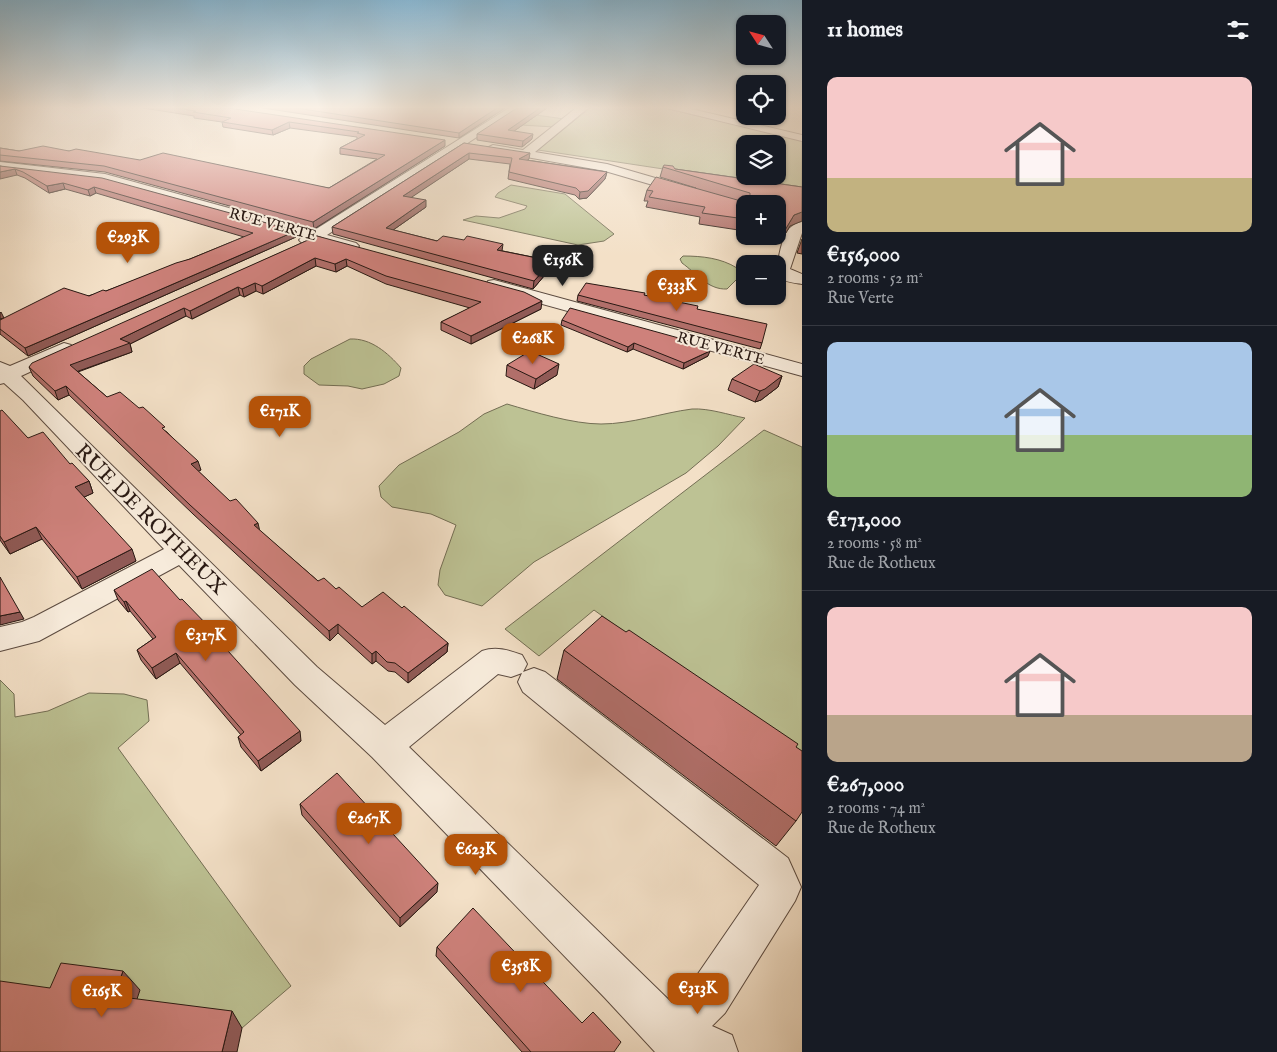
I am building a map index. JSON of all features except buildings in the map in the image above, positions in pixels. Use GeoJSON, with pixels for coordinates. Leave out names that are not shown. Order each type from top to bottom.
{"type":"FeatureCollection","features":[{"type":"Feature","properties":{"kind":"street"},"geometry":{"type":"LineString","coordinates":[[292,247],[316,236],[439,157]]}},
{"type":"Feature","properties":{"kind":"street"},"geometry":{"type":"LineString","coordinates":[[553,157],[636,176],[736,205]]}},
{"type":"Feature","properties":{"kind":"street"},"geometry":{"type":"LineString","coordinates":[[588,164],[606,164],[675,174]]}},
{"type":"Feature","properties":{"kind":"street","name":"RUE VERTE"},"geometry":{"type":"LineString","coordinates":[[0,166],[105,178],[364,249]]}},
{"type":"Feature","properties":{"kind":"street"},"geometry":{"type":"LineString","coordinates":[[636,176],[638,171],[650,170]]}},
{"type":"Feature","properties":{"kind":"street"},"geometry":{"type":"LineString","coordinates":[[786,221],[802,226]]}},
{"type":"Feature","properties":{"kind":"street"},"geometry":{"type":"LineString","coordinates":[[802,226],[793,232],[786,261],[781,270],[786,275],[802,279]]}},
{"type":"Feature","properties":{"kind":"street","name":"RUE VERTE"},"geometry":{"type":"LineString","coordinates":[[474,280],[802,370]]}},
{"type":"Feature","properties":{"kind":"street"},"geometry":{"type":"LineString","coordinates":[[2,374],[78,343]]}},
{"type":"Feature","properties":{"kind":"street","name":"RUE DE ROTHEUX"},"geometry":{"type":"LineString","coordinates":[[2,374],[37,404],[306,676],[384,746],[687,1048]]}},
{"type":"Feature","properties":{"kind":"street"},"geometry":{"type":"LineString","coordinates":[[0,639],[28,633],[45,625],[182,551]]}},
{"type":"Feature","properties":{"kind":"street"},"geometry":{"type":"LineString","coordinates":[[384,746],[494,660],[522,673],[774,872],[781,887],[709,997],[687,1048]]}},
{"type":"Feature","properties":{"kind":"green space"},"geometry":{"type":"Polygon","coordinates":[[[585,157],[736,157],[736,180],[585,157]]]}},
{"type":"Feature","properties":{"kind":"green space"},"geometry":{"type":"Polygon","coordinates":[[[786,157],[802,157],[802,190],[769,185],[786,185],[786,157]]]}},
{"type":"Feature","properties":{"kind":"green space"},"geometry":{"type":"Polygon","coordinates":[[[511,185],[565,194],[614,234],[604,241],[578,245],[463,220],[476,216],[499,218],[525,209],[527,206],[495,197],[511,185]]]}},
{"type":"Feature","properties":{"kind":"green space"},"geometry":{"type":"Polygon","coordinates":[[[683,256],[704,257],[724,262],[736,268],[736,280],[727,289],[714,287],[682,263],[680,259],[683,256]]]}},
{"type":"Feature","properties":{"kind":"green space"},"geometry":{"type":"Polygon","coordinates":[[[350,339],[365,341],[385,352],[401,368],[399,376],[384,384],[362,389],[348,386],[319,385],[304,374],[304,366],[311,359],[350,339]]]}},
{"type":"Feature","properties":{"kind":"green space"},"geometry":{"type":"Polygon","coordinates":[[[507,404],[554,417],[601,424],[613,424],[692,409],[745,418],[718,446],[686,473],[534,562],[482,606],[445,595],[438,585],[440,570],[456,525],[431,514],[392,507],[381,497],[379,486],[399,465],[459,432],[484,414],[507,404]]]}},
{"type":"Feature","properties":{"kind":"green space"},"geometry":{"type":"Polygon","coordinates":[[[764,430],[802,447],[802,760],[594,610],[539,656],[505,629],[764,430]]]}},
{"type":"Feature","properties":{"kind":"green space"},"geometry":{"type":"Polygon","coordinates":[[[0,680],[14,694],[15,717],[48,711],[89,693],[124,694],[147,700],[149,721],[118,748],[291,986],[242,1028],[0,997],[0,680]]]}}]}
